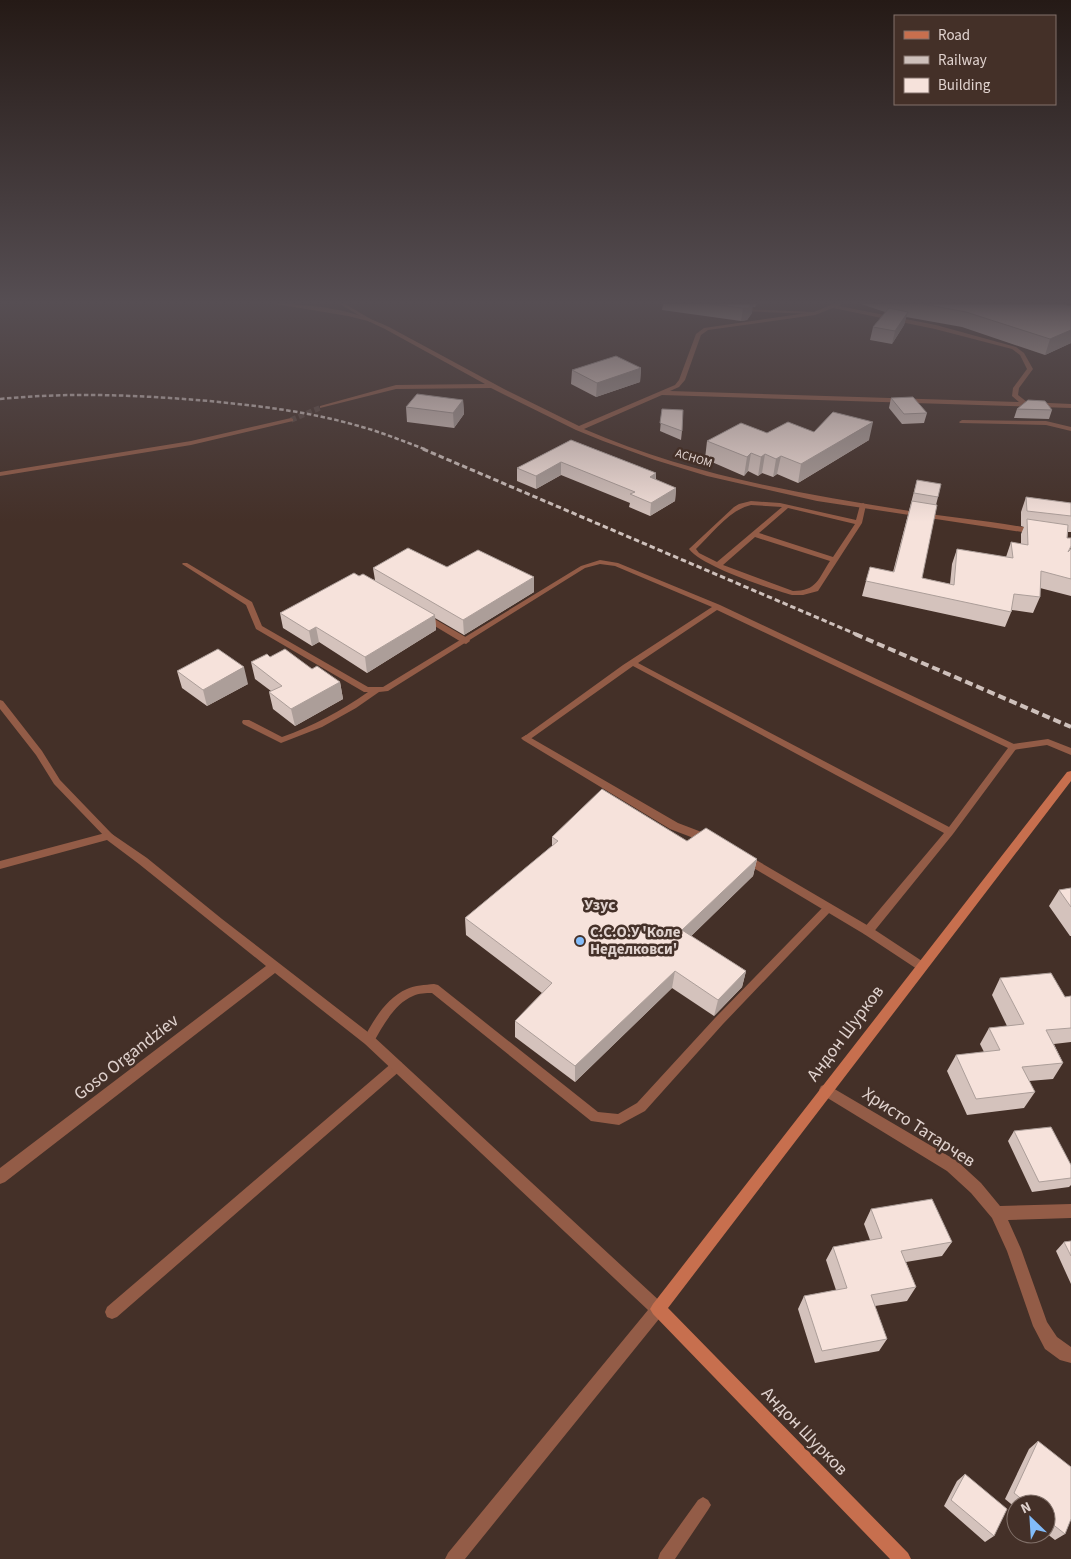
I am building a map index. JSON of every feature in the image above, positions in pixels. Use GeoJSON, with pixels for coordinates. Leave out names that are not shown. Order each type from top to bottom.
{"type":"FeatureCollection","features":[{"type":"Feature","properties":{"kind":"main road","name":"Андон Шурков"},"geometry":{"type":"LineString","coordinates":[[902,1559],[658,1309],[1068,778]]}},
{"type":"Feature","properties":{"kind":"street","name":"АСНОМ"},"geometry":{"type":"LineString","coordinates":[[475,377],[607,441],[712,475],[786,493],[1043,533]]}},
{"type":"Feature","properties":{"kind":"street"},"geometry":{"type":"LineString","coordinates":[[578,428],[663,393],[677,386],[683,377]]}},
{"type":"Feature","properties":{"kind":"street"},"geometry":{"type":"LineString","coordinates":[[1024,377],[1016,388],[1014,396],[1025,404]]}},
{"type":"Feature","properties":{"kind":"street"},"geometry":{"type":"LineString","coordinates":[[322,407],[396,387],[492,386]]}},
{"type":"Feature","properties":{"kind":"street"},"geometry":{"type":"LineString","coordinates":[[663,393],[1071,406]]}},
{"type":"Feature","properties":{"kind":"street"},"geometry":{"type":"LineString","coordinates":[[0,474],[191,442],[291,420]]}},
{"type":"Feature","properties":{"kind":"street"},"geometry":{"type":"LineString","coordinates":[[962,422],[1046,423],[1071,429]]}},
{"type":"Feature","properties":{"kind":"street"},"geometry":{"type":"LineString","coordinates":[[416,612],[466,641]]}},
{"type":"Feature","properties":{"kind":"street"},"geometry":{"type":"LineString","coordinates":[[526,738],[674,826],[722,844]]}},
{"type":"Feature","properties":{"kind":"street"},"geometry":{"type":"LineString","coordinates":[[1014,747],[1048,742],[1071,752]]}},
{"type":"Feature","properties":{"kind":"street"},"geometry":{"type":"LineString","coordinates":[[0,865],[109,836],[369,1040],[658,1309]]}},
{"type":"Feature","properties":{"kind":"street"},"geometry":{"type":"LineString","coordinates":[[739,854],[868,931],[921,966]]}},
{"type":"Feature","properties":{"kind":"street","name":"Goso Organdziev"},"geometry":{"type":"LineString","coordinates":[[0,1177],[275,966]]}},
{"type":"Feature","properties":{"kind":"street","name":"Христо Татарчев"},"geometry":{"type":"LineString","coordinates":[[826,1090],[952,1166],[976,1188],[997,1213],[1014,1249],[1041,1326],[1051,1343],[1066,1354],[1071,1355]]}},
{"type":"Feature","properties":{"kind":"street"},"geometry":{"type":"LineString","coordinates":[[997,1213],[1071,1211]]}},
{"type":"Feature","properties":{"kind":"street","name":"Андон Шурков"},"geometry":{"type":"LineString","coordinates":[[454,1559],[658,1309]]}},
{"type":"Feature","properties":{"kind":"lane"},"geometry":{"type":"LineString","coordinates":[[859,523],[786,507],[753,502],[740,505],[692,549],[697,556],[718,565],[792,593],[803,593],[815,589],[859,523],[863,505]]}},
{"type":"Feature","properties":{"kind":"lane"},"geometry":{"type":"LineString","coordinates":[[718,565],[786,507]]}},
{"type":"Feature","properties":{"kind":"lane"},"geometry":{"type":"LineString","coordinates":[[754,534],[834,560]]}},
{"type":"Feature","properties":{"kind":"lane"},"geometry":{"type":"LineString","coordinates":[[185,564],[249,604],[260,627],[367,690],[376,691],[385,689],[466,641],[583,566],[600,562],[616,564],[717,607],[1014,747],[950,832],[868,931]]}},
{"type":"Feature","properties":{"kind":"lane"},"geometry":{"type":"LineString","coordinates":[[526,738],[717,607]]}},
{"type":"Feature","properties":{"kind":"lane"},"geometry":{"type":"LineString","coordinates":[[634,663],[950,832]]}},
{"type":"Feature","properties":{"kind":"lane"},"geometry":{"type":"LineString","coordinates":[[246,722],[281,740],[305,733],[343,714],[376,691]]}},
{"type":"Feature","properties":{"kind":"lane"},"geometry":{"type":"LineString","coordinates":[[0,703],[39,753],[57,782],[109,836]]}},
{"type":"Feature","properties":{"kind":"lane"},"geometry":{"type":"LineString","coordinates":[[369,1040],[382,1017],[396,1002],[411,992],[434,988],[595,1117],[619,1120],[641,1107],[719,1020],[828,908]]}},
{"type":"Feature","properties":{"kind":"lane"},"geometry":{"type":"LineString","coordinates":[[112,1312],[396,1066]]}},
{"type":"Feature","properties":{"kind":"lane"},"geometry":{"type":"LineString","coordinates":[[666,1559],[703,1505]]}},
{"type":"Feature","properties":{"kind":"building"},"geometry":{"type":"Polygon","coordinates":[[[585,377],[615,377],[597,383],[585,377]]]}},
{"type":"Feature","properties":{"kind":"building"},"geometry":{"type":"Polygon","coordinates":[[[417,394],[463,400],[453,413],[406,407],[417,394]]]}},
{"type":"Feature","properties":{"kind":"building"},"geometry":{"type":"Polygon","coordinates":[[[913,397],[927,413],[904,414],[891,398],[913,397]]]}},
{"type":"Feature","properties":{"kind":"building"},"geometry":{"type":"Polygon","coordinates":[[[1028,400],[1045,401],[1052,410],[1017,409],[1028,400]]]}},
{"type":"Feature","properties":{"kind":"building"},"geometry":{"type":"Polygon","coordinates":[[[662,409],[683,410],[682,431],[660,423],[662,409]]]}},
{"type":"Feature","properties":{"kind":"building"},"geometry":{"type":"Polygon","coordinates":[[[833,412],[873,422],[801,464],[781,456],[776,459],[765,454],[761,457],[751,453],[747,457],[707,441],[741,423],[767,433],[788,422],[814,432],[833,412]]]}},
{"type":"Feature","properties":{"kind":"building"},"geometry":{"type":"Polygon","coordinates":[[[571,440],[656,473],[650,477],[676,488],[651,503],[630,494],[635,492],[561,462],[536,476],[517,468],[571,440]]]}},
{"type":"Feature","properties":{"kind":"building"},"geometry":{"type":"Polygon","coordinates":[[[917,480],[941,484],[938,497],[914,493],[917,480]]]}},
{"type":"Feature","properties":{"kind":"building"},"geometry":{"type":"Polygon","coordinates":[[[1026,497],[1071,503],[1071,516],[1027,511],[1026,497]]]}},
{"type":"Feature","properties":{"kind":"building"},"geometry":{"type":"Polygon","coordinates":[[[912,501],[937,505],[922,578],[954,585],[957,549],[1013,558],[1011,542],[1028,545],[1027,519],[1068,525],[1067,538],[1071,538],[1071,546],[1068,552],[1071,549],[1071,579],[1041,571],[1040,597],[1014,594],[1011,612],[866,581],[870,567],[894,572],[912,501]]]}},
{"type":"Feature","properties":{"kind":"building"},"geometry":{"type":"Polygon","coordinates":[[[408,548],[447,567],[478,550],[534,577],[463,620],[373,568],[408,548]]]}},
{"type":"Feature","properties":{"kind":"building"},"geometry":{"type":"Polygon","coordinates":[[[354,573],[359,576],[363,574],[435,615],[365,657],[316,627],[309,631],[280,613],[354,573]]]}},
{"type":"Feature","properties":{"kind":"building"},"geometry":{"type":"Polygon","coordinates":[[[218,649],[244,667],[203,690],[177,671],[218,649]]]}},
{"type":"Feature","properties":{"kind":"building"},"geometry":{"type":"Polygon","coordinates":[[[285,649],[312,669],[317,666],[340,682],[291,709],[269,692],[282,686],[251,662],[267,654],[270,657],[285,649]]]}},
{"type":"Feature","properties":{"kind":"building","name":"С.С.О.У 'Коле Неделковси'"},"geometry":{"type":"Polygon","coordinates":[[[602,789],[687,841],[706,828],[757,859],[682,930],[746,971],[718,1000],[675,971],[575,1066],[515,1021],[552,983],[465,918],[558,841],[552,837],[602,789]]]}},
{"type":"Feature","properties":{"kind":"building"},"geometry":{"type":"Polygon","coordinates":[[[1071,888],[1071,907],[1059,890],[1071,888]]]}},
{"type":"Feature","properties":{"kind":"building"},"geometry":{"type":"Polygon","coordinates":[[[1051,973],[1065,997],[1071,996],[1071,1028],[1046,1030],[1063,1063],[1022,1067],[1035,1092],[976,1099],[956,1055],[1000,1050],[989,1028],[1024,1024],[1000,978],[1051,973]]]}},
{"type":"Feature","properties":{"kind":"building"},"geometry":{"type":"Polygon","coordinates":[[[1051,1127],[1071,1165],[1071,1178],[1039,1182],[1014,1131],[1051,1127]]]}},
{"type":"Feature","properties":{"kind":"building"},"geometry":{"type":"Polygon","coordinates":[[[932,1199],[952,1242],[901,1251],[916,1287],[871,1295],[887,1339],[822,1351],[804,1296],[847,1288],[833,1247],[882,1238],[871,1209],[932,1199]]]}},
{"type":"Feature","properties":{"kind":"building"},"geometry":{"type":"Polygon","coordinates":[[[1071,1241],[1071,1256],[1064,1242],[1071,1241]]]}},
{"type":"Feature","properties":{"kind":"building"},"geometry":{"type":"Polygon","coordinates":[[[1038,1441],[1071,1467],[1071,1519],[1065,1534],[1056,1527],[1056,1494],[1014,1493],[1038,1441]]]}},
{"type":"Feature","properties":{"kind":"building"},"geometry":{"type":"Polygon","coordinates":[[[965,1474],[1006,1508],[1006,1511],[994,1536],[951,1500],[965,1474]]]}},
{"type":"Feature","properties":{"kind":"tunnel"},"geometry":{"type":"LineString","coordinates":[[291,420],[322,407]]}},
{"type":"Feature","properties":{"kind":"railway"},"geometry":{"type":"LineString","coordinates":[[0,399],[104,395],[248,405],[286,410],[343,422],[378,432],[427,450]]}},
{"type":"Feature","properties":{"kind":"railway"},"geometry":{"type":"LineString","coordinates":[[423,449],[858,635]]}},
{"type":"Feature","properties":{"kind":"railway"},"geometry":{"type":"LineString","coordinates":[[855,634],[1071,727]]}},
{"type":"Feature","properties":{"kind":"place","name":"С.С.О.У 'Коле Неделковси'"},"geometry":{"type":"Point","coordinates":[580,941]}},
{"type":"Feature","properties":{"kind":"district","name":"Узус"},"geometry":{"type":"Point","coordinates":[600,904]}}]}
